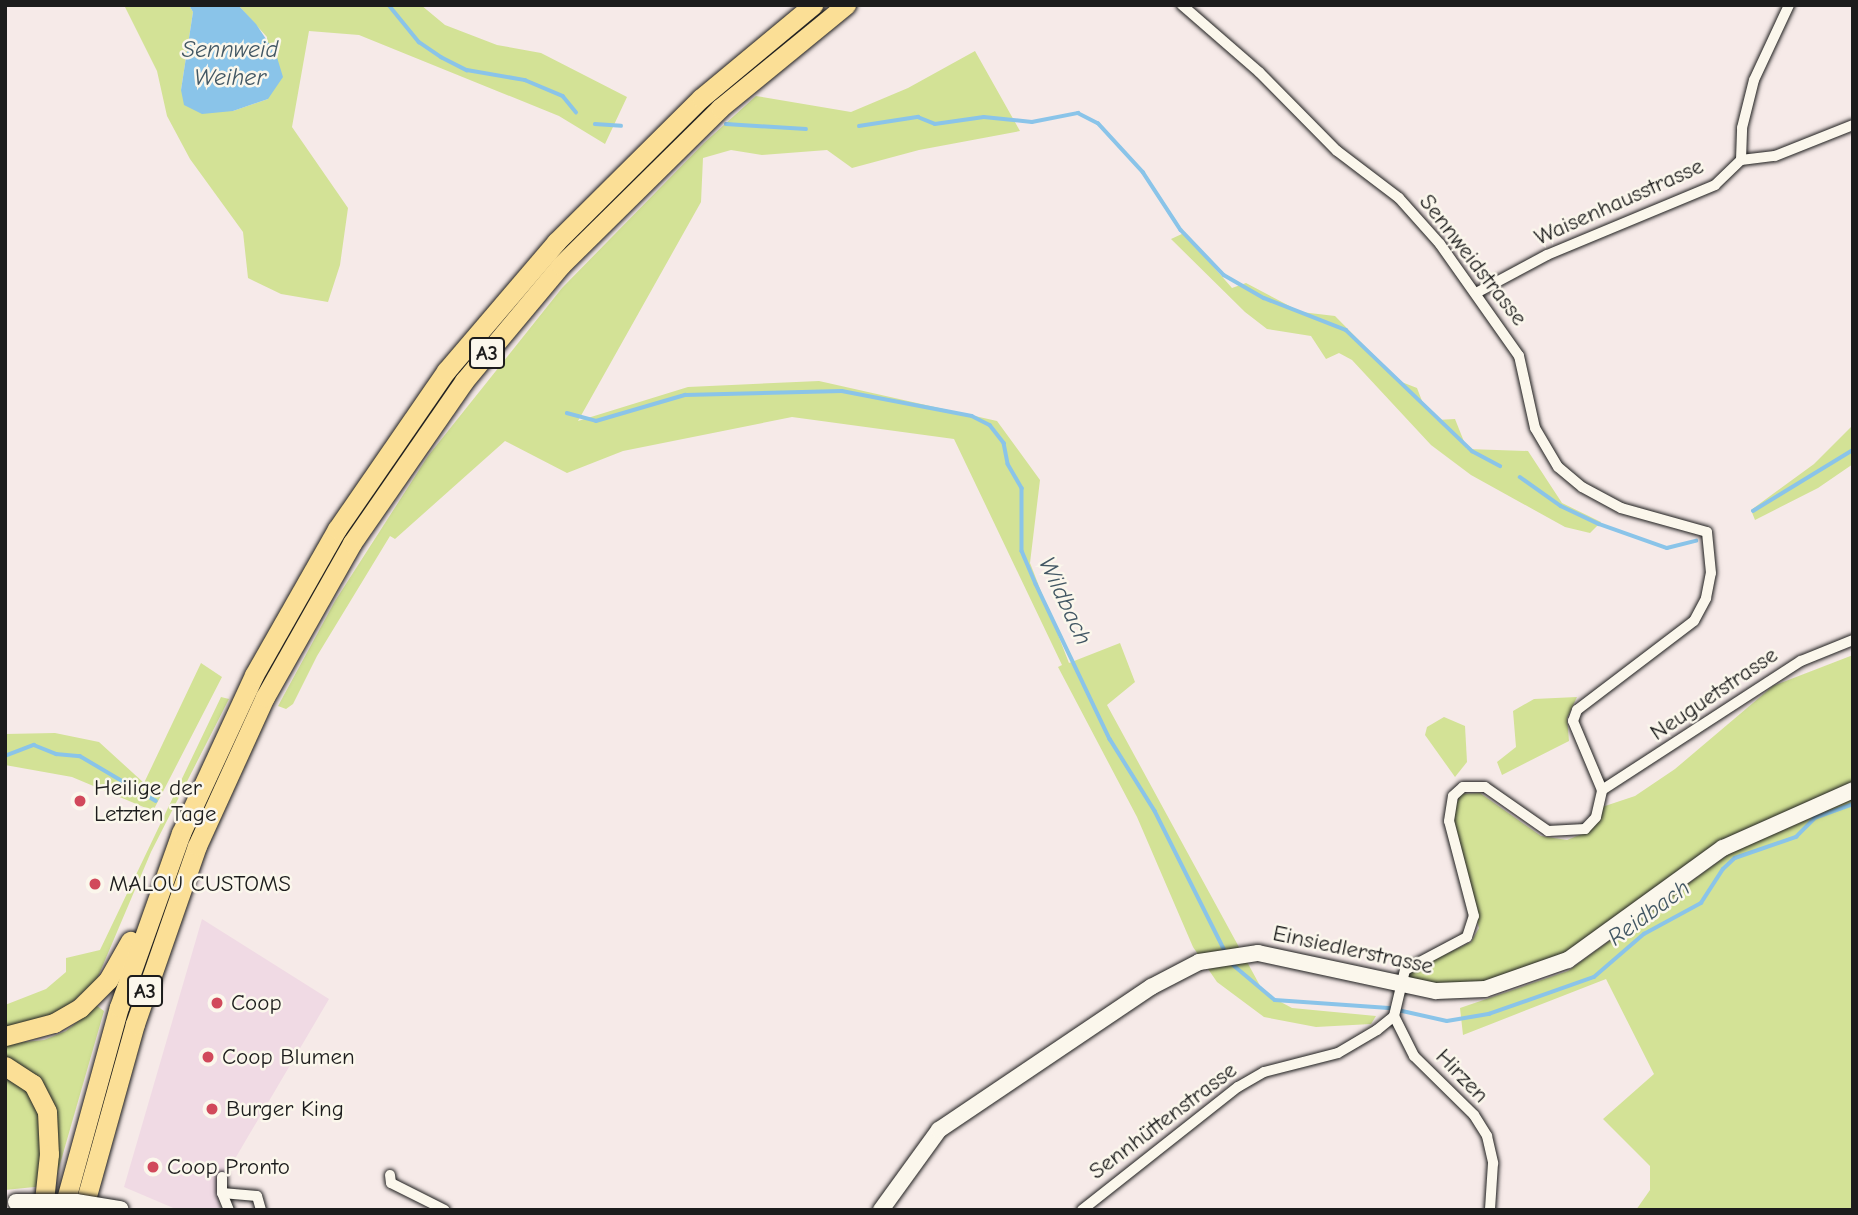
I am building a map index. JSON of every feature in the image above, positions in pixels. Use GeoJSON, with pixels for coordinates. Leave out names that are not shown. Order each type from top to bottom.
{"type":"FeatureCollection","features":[{"type":"Feature","properties":{"kind":"highway","name":"A3"},"geometry":{"type":"LineString","coordinates":[[63,1210],[119,1007],[175,849],[237,707],[295,598],[377,467],[438,382],[509,295],[623,171],[701,97],[813,5]]}},
{"type":"Feature","properties":{"kind":"highway","name":"A3"},"geometry":{"type":"LineString","coordinates":[[83,1210],[135,1024],[197,846],[265,697],[352,543],[464,381],[561,265],[689,136],[846,5]]}},
{"type":"Feature","properties":{"kind":"highway"},"geometry":{"type":"LineString","coordinates":[[5,1036],[63,1019],[98,992],[121,959],[175,849]]}},
{"type":"Feature","properties":{"kind":"highway"},"geometry":{"type":"LineString","coordinates":[[5,1066],[33,1084],[47,1112],[49,1154],[43,1210]]}},
{"type":"Feature","properties":{"kind":"main road","name":"Einsiedlerstrasse"},"geometry":{"type":"LineString","coordinates":[[881,1210],[939,1130],[1151,987],[1199,962],[1226,956],[1282,956],[1399,991],[1455,992],[1485,989],[1548,969],[1592,944],[1723,848],[1853,790]]}},
{"type":"Feature","properties":{"kind":"main road"},"geometry":{"type":"LineString","coordinates":[[11,1203],[76,1202],[122,1209]]}},
{"type":"Feature","properties":{"kind":"street","name":"Sennweidstrasse"},"geometry":{"type":"LineString","coordinates":[[1182,5],[1259,72],[1337,151],[1399,198],[1478,292],[1518,356],[1535,428],[1558,467],[1582,487],[1621,508],[1707,532],[1709,587],[1694,621],[1577,710],[1573,721],[1602,790]]}},
{"type":"Feature","properties":{"kind":"street"},"geometry":{"type":"LineString","coordinates":[[1789,5],[1754,80],[1742,128],[1741,160],[1775,156],[1853,125]]}},
{"type":"Feature","properties":{"kind":"street","name":"Waisenhausstrasse"},"geometry":{"type":"LineString","coordinates":[[1478,292],[1547,255],[1715,185],[1741,160]]}},
{"type":"Feature","properties":{"kind":"street","name":"Neuguetstrasse"},"geometry":{"type":"LineString","coordinates":[[1602,790],[1801,661],[1853,640]]}},
{"type":"Feature","properties":{"kind":"street"},"geometry":{"type":"LineString","coordinates":[[1394,1016],[1405,970],[1455,945],[1473,928],[1449,821],[1453,796],[1463,787],[1485,787],[1526,818],[1560,833],[1585,829],[1590,823],[1602,790]]}},
{"type":"Feature","properties":{"kind":"street","name":"Sennhüttenstrasse"},"geometry":{"type":"LineString","coordinates":[[1082,1210],[1238,1087],[1264,1072],[1338,1054],[1394,1016]]}},
{"type":"Feature","properties":{"kind":"street","name":"Hirzen"},"geometry":{"type":"LineString","coordinates":[[1394,1016],[1414,1056],[1474,1115],[1487,1136],[1493,1163],[1490,1210]]}},
{"type":"Feature","properties":{"kind":"street"},"geometry":{"type":"LineString","coordinates":[[390,1175],[391,1184],[445,1210]]}},
{"type":"Feature","properties":{"kind":"street"},"geometry":{"type":"LineString","coordinates":[[222,1177],[222,1193],[229,1210]]}},
{"type":"Feature","properties":{"kind":"street"},"geometry":{"type":"LineString","coordinates":[[222,1193],[257,1196],[261,1210]]}},
{"type":"Feature","properties":{"kind":"shaded area"},"geometry":{"type":"Polygon","coordinates":[[[202,919],[329,999],[219,1186],[220,1210],[178,1210],[124,1187],[202,919]]]}},
{"type":"Feature","properties":{"kind":"green space"},"geometry":{"type":"Polygon","coordinates":[[[124,5],[189,5],[193,12],[181,90],[233,111],[268,99],[267,37],[238,5],[421,5],[445,25],[497,45],[541,53],[627,97],[605,144],[559,116],[359,35],[309,31],[292,127],[348,208],[340,265],[328,302],[281,294],[248,278],[243,232],[190,159],[167,116],[157,71],[124,5]]]}},
{"type":"Feature","properties":{"kind":"green space"},"geometry":{"type":"Polygon","coordinates":[[[975,51],[1020,131],[919,150],[852,168],[827,150],[762,155],[731,150],[703,158],[701,202],[578,421],[688,387],[819,381],[997,421],[1040,480],[1030,563],[1069,663],[1120,643],[1135,682],[1107,705],[1264,993],[1292,1008],[1376,1016],[1371,1024],[1316,1027],[1264,1017],[1217,982],[1193,947],[1137,817],[1058,667],[1062,665],[954,439],[792,417],[623,451],[567,473],[505,441],[395,539],[390,536],[317,656],[293,704],[286,709],[278,706],[335,601],[428,456],[562,288],[704,143],[756,96],[851,112],[908,88],[975,51]]]}},
{"type":"Feature","properties":{"kind":"green space"},"geometry":{"type":"Polygon","coordinates":[[[1184,233],[1232,288],[1246,283],[1301,312],[1335,316],[1399,381],[1417,388],[1424,406],[1437,420],[1455,419],[1467,449],[1528,451],[1562,503],[1601,522],[1590,533],[1565,527],[1471,475],[1431,445],[1352,360],[1339,353],[1326,359],[1311,336],[1267,329],[1245,312],[1171,239],[1184,233]]]}},
{"type":"Feature","properties":{"kind":"green space"},"geometry":{"type":"Polygon","coordinates":[[[1853,425],[1853,464],[1818,488],[1755,520],[1751,510],[1814,464],[1853,425]]]}},
{"type":"Feature","properties":{"kind":"green space"},"geometry":{"type":"Polygon","coordinates":[[[1853,655],[1853,1210],[1636,1210],[1650,1190],[1650,1166],[1603,1119],[1654,1074],[1606,979],[1463,1035],[1460,1008],[1568,971],[1733,851],[1815,816],[1796,810],[1564,959],[1483,986],[1441,989],[1404,980],[1415,969],[1471,942],[1479,928],[1451,820],[1460,794],[1480,793],[1541,836],[1567,840],[1587,832],[1602,807],[1635,796],[1675,769],[1773,686],[1853,655]]]}},
{"type":"Feature","properties":{"kind":"green space"},"geometry":{"type":"Polygon","coordinates":[[[201,663],[222,677],[153,811],[72,777],[5,765],[5,734],[55,733],[99,742],[144,783],[201,663]]]}},
{"type":"Feature","properties":{"kind":"green space"},"geometry":{"type":"Polygon","coordinates":[[[221,697],[229,699],[151,852],[97,979],[62,1012],[5,1029],[5,1005],[46,989],[66,972],[66,958],[100,950],[221,697]]]}},
{"type":"Feature","properties":{"kind":"green space"},"geometry":{"type":"Polygon","coordinates":[[[1577,697],[1567,718],[1569,741],[1502,775],[1497,762],[1516,747],[1513,711],[1534,699],[1577,697]]]}},
{"type":"Feature","properties":{"kind":"green space"},"geometry":{"type":"Polygon","coordinates":[[[1444,717],[1465,726],[1467,762],[1455,777],[1425,735],[1427,727],[1444,717]]]}},
{"type":"Feature","properties":{"kind":"green space"},"geometry":{"type":"Polygon","coordinates":[[[97,1006],[104,1011],[54,1185],[5,1190],[5,1044],[44,1040],[66,1031],[97,1006]]]}},
{"type":"Feature","properties":{"kind":"water","name":"Sennweid Weiher"},"geometry":{"type":"Polygon","coordinates":[[[189,5],[238,5],[256,24],[276,54],[283,77],[268,99],[233,111],[202,114],[184,105],[181,90],[193,12],[189,5]]]}},
{"type":"Feature","properties":{"kind":"waterway"},"geometry":{"type":"LineString","coordinates":[[389,5],[419,42],[441,57],[467,70],[525,80],[563,96],[576,112]]}},
{"type":"Feature","properties":{"kind":"waterway"},"geometry":{"type":"LineString","coordinates":[[859,126],[918,117],[935,124],[984,117],[1032,122],[1078,113],[1098,123],[1143,172],[1181,230],[1224,275],[1264,298],[1346,330],[1472,451],[1500,466]]}},
{"type":"Feature","properties":{"kind":"waterway"},"geometry":{"type":"LineString","coordinates":[[595,124],[621,126]]}},
{"type":"Feature","properties":{"kind":"waterway"},"geometry":{"type":"LineString","coordinates":[[726,124],[806,129]]}},
{"type":"Feature","properties":{"kind":"waterway","name":"Wildbach"},"geometry":{"type":"LineString","coordinates":[[567,413],[596,421],[685,395],[842,391],[972,416],[990,425],[1004,443],[1008,464],[1022,488],[1022,551],[1036,584],[1110,739],[1155,811],[1226,953]]}},
{"type":"Feature","properties":{"kind":"waterway"},"geometry":{"type":"LineString","coordinates":[[1753,511],[1853,450]]}},
{"type":"Feature","properties":{"kind":"waterway"},"geometry":{"type":"LineString","coordinates":[[1520,477],[1561,506],[1599,524],[1667,548],[1696,541]]}},
{"type":"Feature","properties":{"kind":"waterway"},"geometry":{"type":"LineString","coordinates":[[5,756],[34,745],[56,754],[80,756],[156,801]]}},
{"type":"Feature","properties":{"kind":"waterway","name":"Reidbach"},"geometry":{"type":"LineString","coordinates":[[1231,963],[1275,1000],[1389,1008],[1447,1021],[1489,1014],[1594,977],[1644,934],[1701,903],[1723,869],[1735,858],[1796,837],[1815,818],[1853,804]]}},
{"type":"Feature","properties":{"kind":"place","name":"Heilige der Letzten Tage"},"geometry":{"type":"Point","coordinates":[80,801]}},
{"type":"Feature","properties":{"kind":"place","name":"MALOU CUSTOMS"},"geometry":{"type":"Point","coordinates":[95,884]}},
{"type":"Feature","properties":{"kind":"place","name":"Coop"},"geometry":{"type":"Point","coordinates":[217,1003]}},
{"type":"Feature","properties":{"kind":"place","name":"Coop Blumen"},"geometry":{"type":"Point","coordinates":[208,1057]}},
{"type":"Feature","properties":{"kind":"place","name":"Burger King"},"geometry":{"type":"Point","coordinates":[212,1109]}},
{"type":"Feature","properties":{"kind":"place","name":"Coop Pronto"},"geometry":{"type":"Point","coordinates":[153,1167]}}]}
